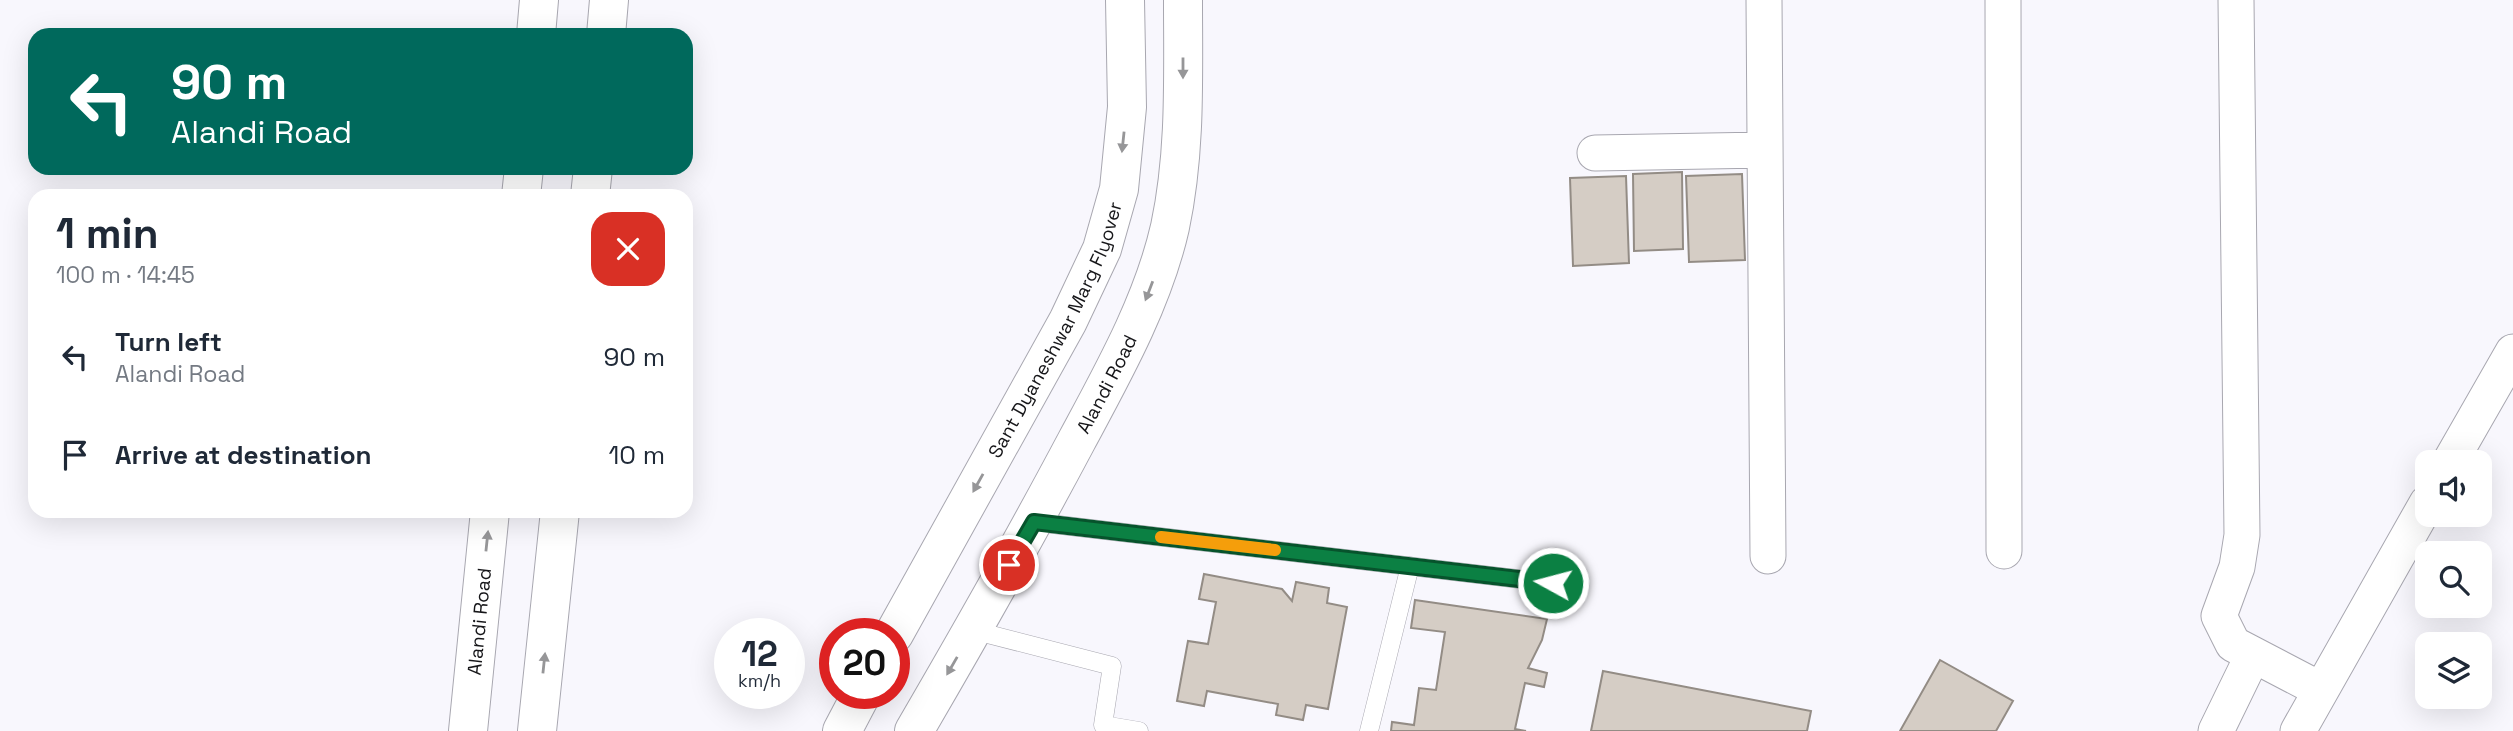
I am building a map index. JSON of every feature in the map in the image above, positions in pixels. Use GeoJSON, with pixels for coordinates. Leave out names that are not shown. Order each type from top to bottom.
{"type":"FeatureCollection","features":[{"type":"Feature","properties":{"kind":"street"},"geometry":{"type":"LineString","coordinates":[[537,28],[539,0]]}},
{"type":"Feature","properties":{"kind":"street"},"geometry":{"type":"LineString","coordinates":[[607,28],[609,0]]}},
{"type":"Feature","properties":{"kind":"street","name":"Sant Dyaneshwar Marg Flyover"},"geometry":{"type":"LineString","coordinates":[[903,618],[1068,321],[1102,249],[1119,189],[1127,107],[1125,0]]}},
{"type":"Feature","properties":{"kind":"street","name":"Alandi Road"},"geometry":{"type":"LineString","coordinates":[[914,731],[1034,522],[1111,378],[1149,293],[1169,230],[1180,172],[1183,0]]}},
{"type":"Feature","properties":{"kind":"street"},"geometry":{"type":"LineString","coordinates":[[1764,0],[1768,556]]}},
{"type":"Feature","properties":{"kind":"street"},"geometry":{"type":"LineString","coordinates":[[2003,0],[2004,551]]}},
{"type":"Feature","properties":{"kind":"street"},"geometry":{"type":"LineString","coordinates":[[2236,0],[2242,536],[2237,568],[2219,616],[2232,644],[2321,690]]}},
{"type":"Feature","properties":{"kind":"street"},"geometry":{"type":"LineString","coordinates":[[1595,153],[1765,150]]}},
{"type":"Feature","properties":{"kind":"street"},"geometry":{"type":"LineString","coordinates":[[2458,450],[2513,352]]}},
{"type":"Feature","properties":{"kind":"street","name":"Alandi Road"},"geometry":{"type":"LineString","coordinates":[[468,731],[489,518]]}},
{"type":"Feature","properties":{"kind":"street"},"geometry":{"type":"LineString","coordinates":[[537,731],[559,518]]}},
{"type":"Feature","properties":{"kind":"street"},"geometry":{"type":"LineString","coordinates":[[2298,731],[2415,524]]}},
{"type":"Feature","properties":{"kind":"street"},"geometry":{"type":"LineString","coordinates":[[2216,731],[2253,655]]}},
{"type":"Feature","properties":{"kind":"street"},"geometry":{"type":"LineString","coordinates":[[842,731],[854,709]]}},
{"type":"Feature","properties":{"kind":"lane"},"geometry":{"type":"LineString","coordinates":[[1034,522],[1553,583]]}},
{"type":"Feature","properties":{"kind":"lane"},"geometry":{"type":"LineString","coordinates":[[1369,731],[1410,566]]}},
{"type":"Feature","properties":{"kind":"lane"},"geometry":{"type":"LineString","coordinates":[[972,630],[1112,666],[1103,725],[1139,731]]}},
{"type":"Feature","properties":{"kind":"building"},"geometry":{"type":"Polygon","coordinates":[[[1682,172],[1683,249],[1634,251],[1633,174],[1682,172]]]}},
{"type":"Feature","properties":{"kind":"building"},"geometry":{"type":"Polygon","coordinates":[[[1742,174],[1745,260],[1689,262],[1686,176],[1742,174]]]}},
{"type":"Feature","properties":{"kind":"building"},"geometry":{"type":"Polygon","coordinates":[[[1626,176],[1629,263],[1573,266],[1570,178],[1626,176]]]}},
{"type":"Feature","properties":{"kind":"building"},"geometry":{"type":"Polygon","coordinates":[[[1204,574],[1282,589],[1292,601],[1296,582],[1329,588],[1327,603],[1347,607],[1328,709],[1306,705],[1303,720],[1276,715],[1278,704],[1207,691],[1204,706],[1177,701],[1188,641],[1208,644],[1216,602],[1199,599],[1204,574]]]}},
{"type":"Feature","properties":{"kind":"building"},"geometry":{"type":"Polygon","coordinates":[[[1415,600],[1547,619],[1542,640],[1528,668],[1547,673],[1544,687],[1525,683],[1515,729],[1526,731],[1391,731],[1392,722],[1414,725],[1419,688],[1436,690],[1445,632],[1411,628],[1415,600]]]}},
{"type":"Feature","properties":{"kind":"building"},"geometry":{"type":"Polygon","coordinates":[[[1940,660],[2013,701],[1996,731],[1900,731],[1940,660]]]}},
{"type":"Feature","properties":{"kind":"building"},"geometry":{"type":"Polygon","coordinates":[[[1603,671],[1811,711],[1807,731],[1591,731],[1603,671]]]}},
{"type":"Feature","properties":{"kind":"slow traffic"},"geometry":{"type":"LineString","coordinates":[[1161,537],[1275,550]]}},
{"type":"Feature","properties":{"kind":"route"},"geometry":{"type":"LineString","coordinates":[[1009,565],[1034,522],[1553,583]]}}]}
